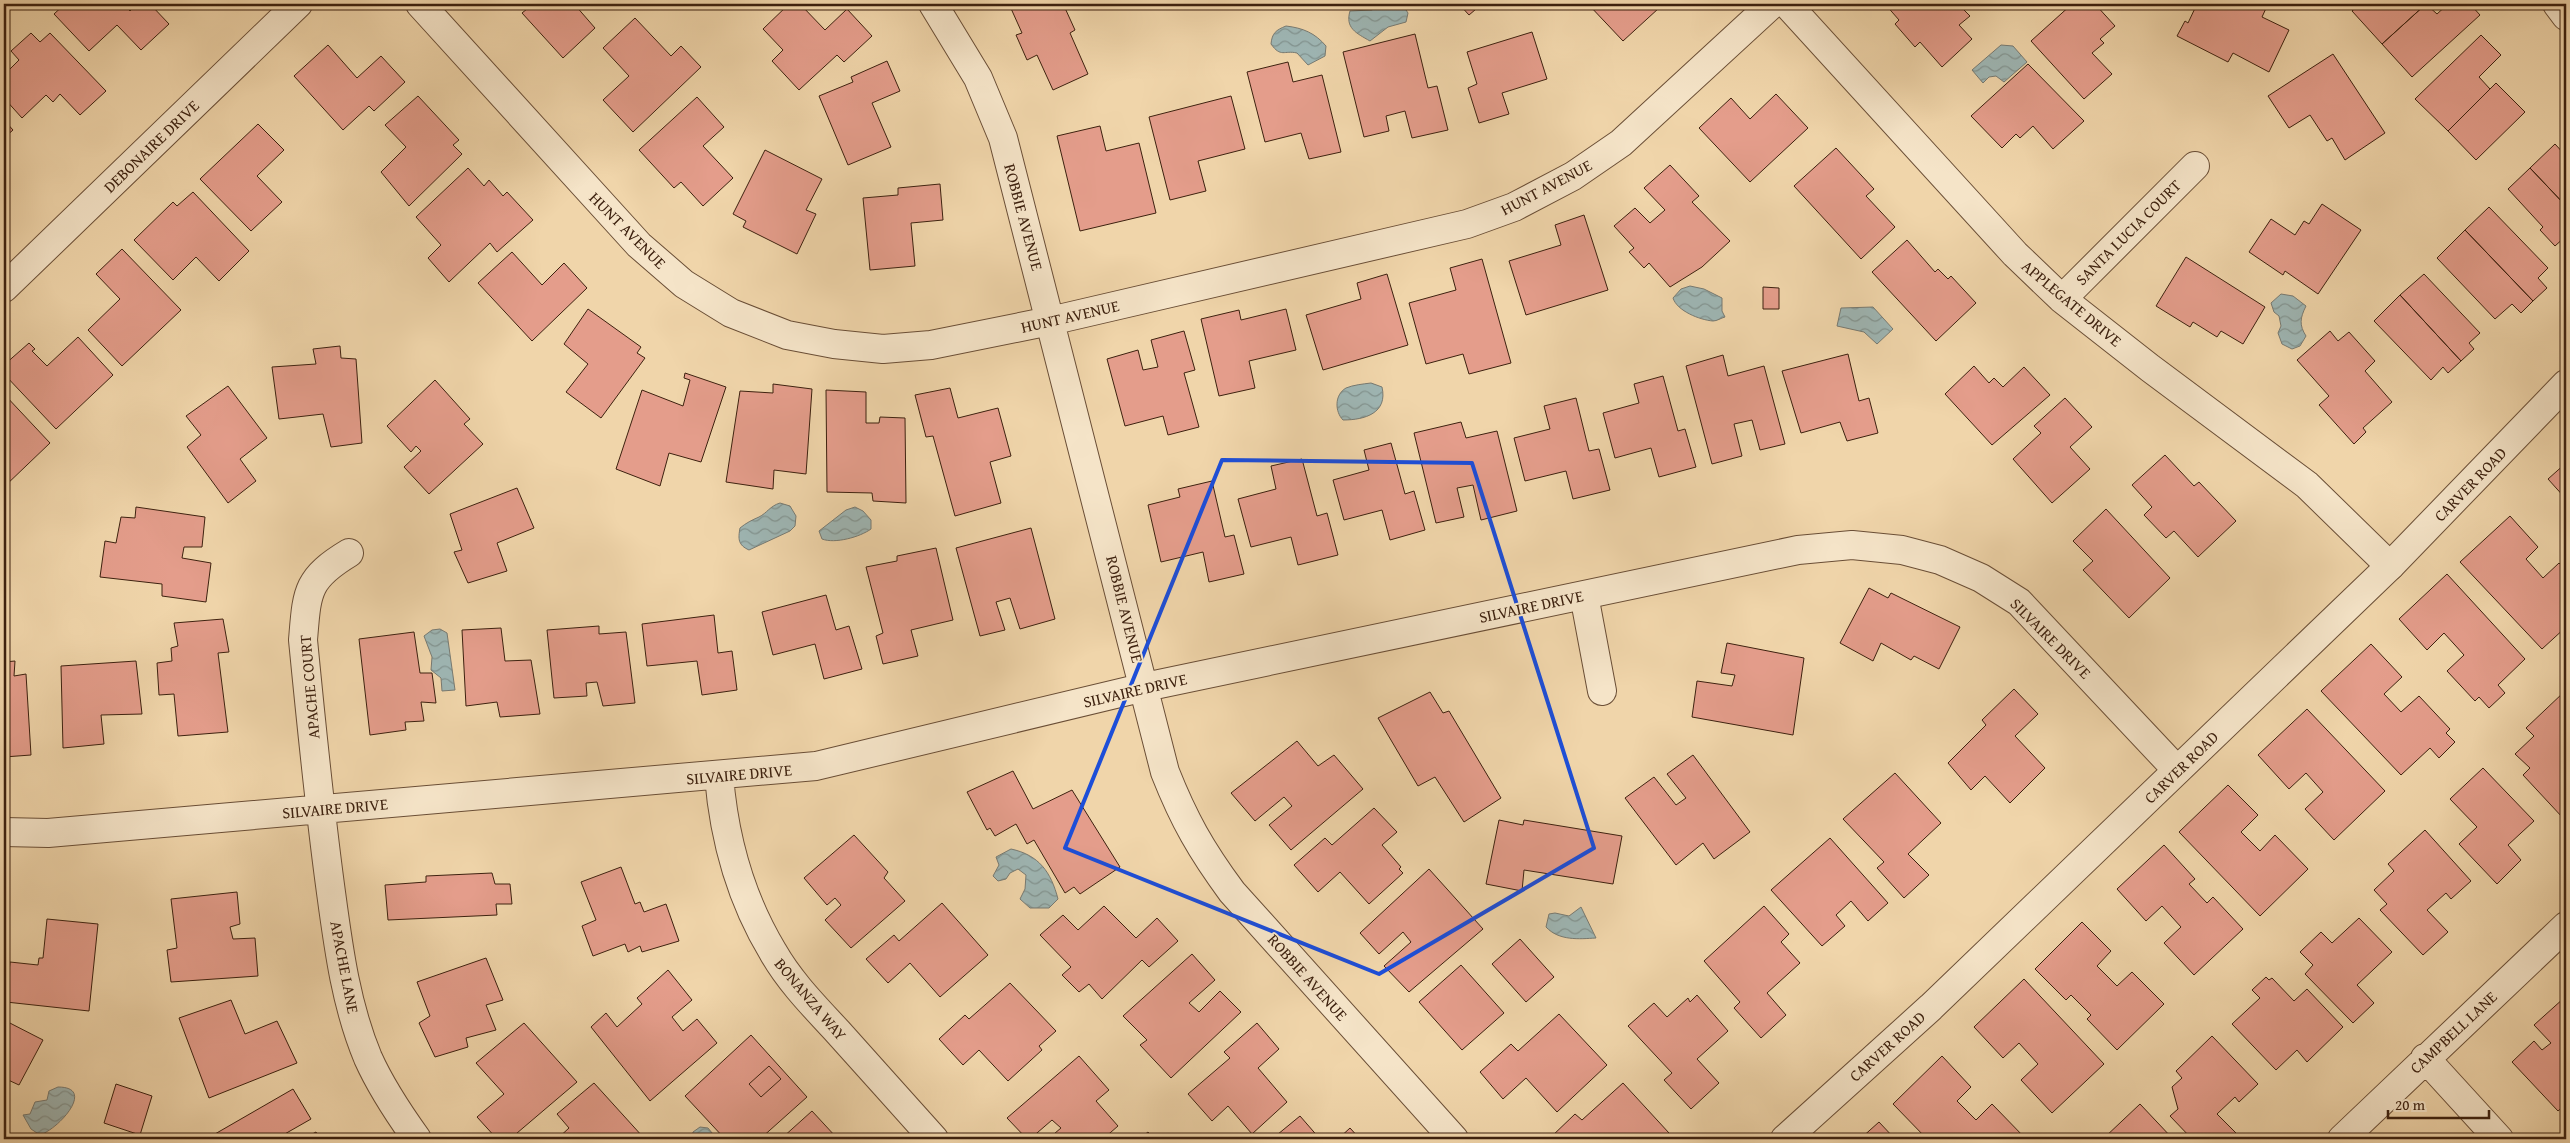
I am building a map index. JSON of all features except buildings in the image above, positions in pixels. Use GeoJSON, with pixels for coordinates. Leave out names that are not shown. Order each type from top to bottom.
{"type":"FeatureCollection","features":[{"type":"Feature","properties":{"kind":"street","name":"DEBONAIRE DRIVE"},"geometry":{"type":"LineString","coordinates":[[4,288],[298,4]]}},
{"type":"Feature","properties":{"kind":"street","name":"HUNT AVENUE"},"geometry":{"type":"LineString","coordinates":[[420,4],[639,245],[684,284],[731,313],[787,335],[834,344],[883,349],[931,346],[1050,321],[1467,224],[1514,207],[1573,176],[1621,143],[1772,4]]}},
{"type":"Feature","properties":{"kind":"street","name":"ROBBIE AVENUE"},"geometry":{"type":"LineString","coordinates":[[933,4],[978,78],[1003,138],[1145,687],[1165,772],[1182,816],[1206,857],[1232,892],[1454,1139]]}},
{"type":"Feature","properties":{"kind":"street","name":"APPLEGATE DRIVE"},"geometry":{"type":"LineString","coordinates":[[1787,4],[2015,254],[2062,299],[2150,368],[2307,485],[2390,566]]}},
{"type":"Feature","properties":{"kind":"street"},"geometry":{"type":"LineString","coordinates":[[2557,4],[2566,16]]}},
{"type":"Feature","properties":{"kind":"street","name":"SANTA LUCIA COURT"},"geometry":{"type":"LineString","coordinates":[[2062,299],[2194,166]]}},
{"type":"Feature","properties":{"kind":"street","name":"CARVER ROAD"},"geometry":{"type":"LineString","coordinates":[[1786,1139],[1931,1007],[2390,566],[2566,384]]}},
{"type":"Feature","properties":{"kind":"street","name":"SILVAIRE DRIVE"},"geometry":{"type":"LineString","coordinates":[[4,832],[48,833],[719,776],[816,766],[1145,687],[1798,550],[1852,545],[1902,550],[1940,560],[1981,578],[2019,602],[2177,770]]}},
{"type":"Feature","properties":{"kind":"street","name":"APACHE COURT"},"geometry":{"type":"LineString","coordinates":[[320,810],[303,640],[305,614],[310,586],[328,566],[349,553]]}},
{"type":"Feature","properties":{"kind":"street"},"geometry":{"type":"LineString","coordinates":[[1584,595],[1602,691]]}},
{"type":"Feature","properties":{"kind":"street","name":"BONANZA WAY"},"geometry":{"type":"LineString","coordinates":[[719,776],[721,802],[730,853],[752,913],[774,954],[800,990],[934,1139]]}},
{"type":"Feature","properties":{"kind":"street","name":"APACHE LANE"},"geometry":{"type":"LineString","coordinates":[[320,810],[340,955],[349,1002],[368,1059],[398,1112],[418,1139]]}},
{"type":"Feature","properties":{"kind":"street","name":"CAMPBELL LANE"},"geometry":{"type":"LineString","coordinates":[[2342,1139],[2425,1058],[2566,926]]}},
{"type":"Feature","properties":{"kind":"street"},"geometry":{"type":"LineString","coordinates":[[2425,1058],[2499,1139]]}},
{"type":"Feature","properties":{"kind":"highlighted area"},"geometry":{"type":"Polygon","coordinates":[[[1222,460],[1472,463],[1594,848],[1379,974],[1065,848],[1222,460]]]}},
{"type":"Feature","properties":{"kind":"water"},"geometry":{"type":"Polygon","coordinates":[[[1379,4],[1402,4],[1408,13],[1406,22],[1388,27],[1370,41],[1350,26],[1350,11],[1372,10],[1379,4]]]}},
{"type":"Feature","properties":{"kind":"water"},"geometry":{"type":"Polygon","coordinates":[[[1286,26],[1313,34],[1326,46],[1325,56],[1308,65],[1297,53],[1277,51],[1271,44],[1272,37],[1277,31],[1286,26]]]}},
{"type":"Feature","properties":{"kind":"water"},"geometry":{"type":"Polygon","coordinates":[[[2001,45],[2013,46],[2027,62],[2004,82],[1996,76],[1989,77],[1983,83],[1972,70],[2001,45]]]}},
{"type":"Feature","properties":{"kind":"water"},"geometry":{"type":"Polygon","coordinates":[[[1690,286],[1704,289],[1722,298],[1722,311],[1725,317],[1714,321],[1708,320],[1696,317],[1679,307],[1673,298],[1681,289],[1690,286]]]}},
{"type":"Feature","properties":{"kind":"water"},"geometry":{"type":"Polygon","coordinates":[[[2281,294],[2293,296],[2306,306],[2301,321],[2306,336],[2300,346],[2292,349],[2282,344],[2278,333],[2281,326],[2279,316],[2274,312],[2271,303],[2281,294]]]}},
{"type":"Feature","properties":{"kind":"water"},"geometry":{"type":"Polygon","coordinates":[[[1873,307],[1893,329],[1877,344],[1864,332],[1837,326],[1841,308],[1873,307]]]}},
{"type":"Feature","properties":{"kind":"water"},"geometry":{"type":"Polygon","coordinates":[[[1371,383],[1382,387],[1382,403],[1378,409],[1367,416],[1343,420],[1337,408],[1339,395],[1342,391],[1352,386],[1371,383]]]}},
{"type":"Feature","properties":{"kind":"water"},"geometry":{"type":"Polygon","coordinates":[[[780,503],[790,506],[796,516],[795,526],[790,531],[749,550],[743,546],[739,538],[740,528],[780,503]]]}},
{"type":"Feature","properties":{"kind":"water"},"geometry":{"type":"Polygon","coordinates":[[[855,507],[863,511],[871,520],[871,529],[861,535],[847,539],[834,541],[822,539],[819,531],[846,510],[855,507]]]}},
{"type":"Feature","properties":{"kind":"water"},"geometry":{"type":"Polygon","coordinates":[[[440,629],[447,633],[455,690],[442,691],[441,678],[431,670],[432,657],[424,636],[432,630],[440,629]]]}},
{"type":"Feature","properties":{"kind":"water"},"geometry":{"type":"Polygon","coordinates":[[[1011,849],[1036,860],[1047,873],[1058,899],[1049,908],[1030,908],[1020,899],[1025,889],[1026,875],[1018,869],[1010,873],[1006,879],[998,881],[993,876],[999,865],[996,857],[1011,849]]]}},
{"type":"Feature","properties":{"kind":"water"},"geometry":{"type":"Polygon","coordinates":[[[1581,907],[1596,938],[1576,939],[1563,937],[1551,932],[1546,927],[1549,914],[1555,913],[1569,916],[1581,907]]]}},
{"type":"Feature","properties":{"kind":"water"},"geometry":{"type":"Polygon","coordinates":[[[58,1087],[69,1089],[74,1094],[71,1108],[57,1125],[40,1135],[31,1129],[23,1115],[30,1114],[35,1102],[47,1100],[49,1091],[58,1087]]]}},
{"type":"Feature","properties":{"kind":"water"},"geometry":{"type":"Polygon","coordinates":[[[700,1127],[708,1128],[717,1139],[692,1139],[693,1132],[700,1127]]]}}]}
